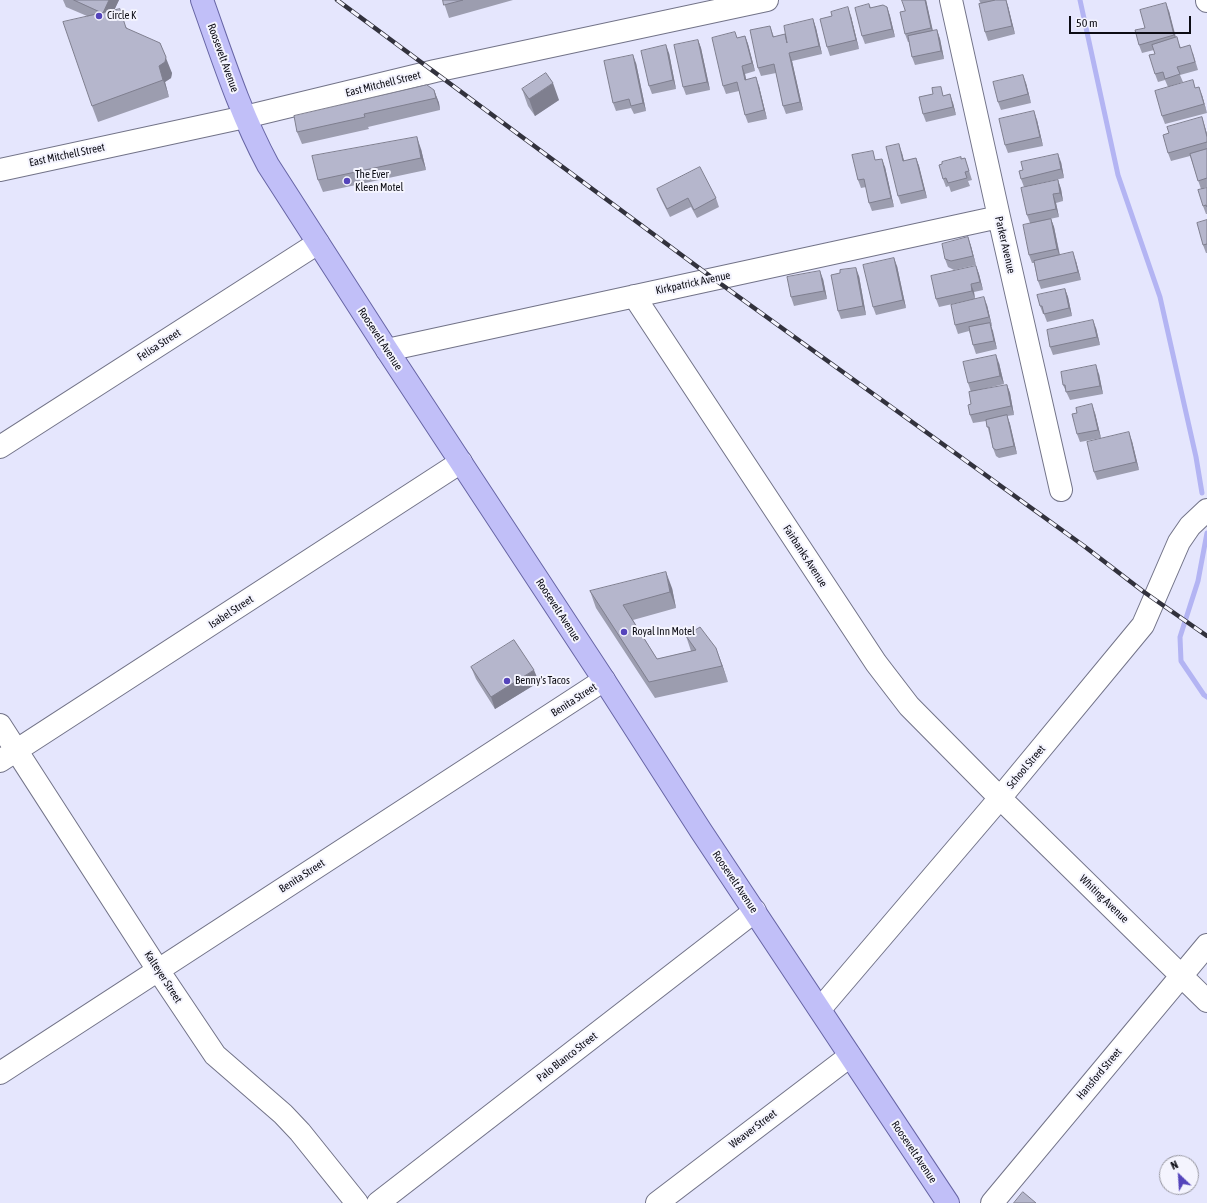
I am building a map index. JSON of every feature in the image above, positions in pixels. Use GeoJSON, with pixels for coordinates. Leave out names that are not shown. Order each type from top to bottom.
{"type":"FeatureCollection","features":[{"type":"Feature","properties":{"kind":"main road","name":"Roosevelt Avenue"},"geometry":{"type":"LineString","coordinates":[[202,0],[245,117],[268,165],[386,350],[461,462],[946,1203]]}},
{"type":"Feature","properties":{"kind":"street","name":"East Mitchell Street"},"geometry":{"type":"LineString","coordinates":[[0,170],[245,117],[435,71],[767,0]]}},
{"type":"Feature","properties":{"kind":"street","name":"Parker Avenue"},"geometry":{"type":"LineString","coordinates":[[951,0],[1061,490]]}},
{"type":"Feature","properties":{"kind":"street","name":"Kirkpatrick Avenue"},"geometry":{"type":"LineString","coordinates":[[386,350],[999,217]]}},
{"type":"Feature","properties":{"kind":"street","name":"Felisa Street"},"geometry":{"type":"LineString","coordinates":[[0,447],[318,243]]}},
{"type":"Feature","properties":{"kind":"street","name":"Fairbanks Avenue"},"geometry":{"type":"LineString","coordinates":[[634,296],[876,663],[909,706],[1000,798]]}},
{"type":"Feature","properties":{"kind":"street","name":"Isabel Street"},"geometry":{"type":"LineString","coordinates":[[8,756],[461,462]]}},
{"type":"Feature","properties":{"kind":"street","name":"School Street"},"geometry":{"type":"LineString","coordinates":[[820,1009],[1000,798],[1144,625],[1179,542],[1190,526],[1207,510]]}},
{"type":"Feature","properties":{"kind":"street","name":"Benita Street"},"geometry":{"type":"LineString","coordinates":[[0,1072],[604,680]]}},
{"type":"Feature","properties":{"kind":"street","name":"Kalteyer Street"},"geometry":{"type":"LineString","coordinates":[[0,725],[8,756],[158,970],[215,1055],[283,1114],[300,1132],[357,1203]]}},
{"type":"Feature","properties":{"kind":"street","name":"Whiting Avenue"},"geometry":{"type":"LineString","coordinates":[[1000,798],[1207,1001]]}},
{"type":"Feature","properties":{"kind":"street","name":"Palo Blanco Street"},"geometry":{"type":"LineString","coordinates":[[378,1203],[755,911]]}},
{"type":"Feature","properties":{"kind":"street","name":"Hansford Street"},"geometry":{"type":"LineString","coordinates":[[992,1203],[1207,945]]}},
{"type":"Feature","properties":{"kind":"street","name":"Weaver Street"},"geometry":{"type":"LineString","coordinates":[[657,1203],[850,1056]]}},
{"type":"Feature","properties":{"kind":"building"},"geometry":{"type":"Polygon","coordinates":[[[74,0],[109,0],[103,13],[74,0]]]}},
{"type":"Feature","properties":{"kind":"building"},"geometry":{"type":"Polygon","coordinates":[[[443,0],[463,0],[444,5],[443,0]]]}},
{"type":"Feature","properties":{"kind":"building"},"geometry":{"type":"Polygon","coordinates":[[[902,0],[925,0],[931,28],[905,34],[900,12],[905,11],[902,0]]]}},
{"type":"Feature","properties":{"kind":"building"},"geometry":{"type":"Polygon","coordinates":[[[996,0],[1006,0],[1012,26],[985,32],[979,4],[996,0]]]}},
{"type":"Feature","properties":{"kind":"building"},"geometry":{"type":"Polygon","coordinates":[[[1166,3],[1174,35],[1139,45],[1135,30],[1145,28],[1140,10],[1166,3]]]}},
{"type":"Feature","properties":{"kind":"building"},"geometry":{"type":"Polygon","coordinates":[[[869,4],[870,8],[883,5],[887,7],[892,29],[862,36],[855,8],[869,4]]]}},
{"type":"Feature","properties":{"kind":"building"},"geometry":{"type":"Polygon","coordinates":[[[848,7],[856,40],[827,47],[820,19],[832,16],[831,12],[848,7]]]}},
{"type":"Feature","properties":{"kind":"building"},"geometry":{"type":"Polygon","coordinates":[[[120,9],[126,28],[160,43],[166,57],[165,62],[159,66],[163,80],[92,106],[63,22],[120,9]]]}},
{"type":"Feature","properties":{"kind":"building"},"geometry":{"type":"Polygon","coordinates":[[[813,19],[819,46],[789,53],[800,102],[783,106],[774,64],[758,68],[750,30],[770,26],[773,37],[785,34],[787,43],[784,26],[813,19]]]}},
{"type":"Feature","properties":{"kind":"building"},"geometry":{"type":"Polygon","coordinates":[[[937,30],[941,51],[912,57],[908,36],[937,30]]]}},
{"type":"Feature","properties":{"kind":"building"},"geometry":{"type":"Polygon","coordinates":[[[735,32],[737,38],[745,36],[752,63],[742,66],[745,80],[756,77],[764,110],[745,115],[737,82],[723,86],[712,38],[735,32]]]}},
{"type":"Feature","properties":{"kind":"building"},"geometry":{"type":"Polygon","coordinates":[[[1177,37],[1180,48],[1190,45],[1195,62],[1177,67],[1180,74],[1165,79],[1163,72],[1155,74],[1149,55],[1155,54],[1152,45],[1177,37]]]}},
{"type":"Feature","properties":{"kind":"building"},"geometry":{"type":"Polygon","coordinates":[[[698,40],[707,82],[683,87],[674,45],[698,40]]]}},
{"type":"Feature","properties":{"kind":"building"},"geometry":{"type":"Polygon","coordinates":[[[666,45],[673,80],[649,86],[641,51],[666,45]]]}},
{"type":"Feature","properties":{"kind":"building"},"geometry":{"type":"Polygon","coordinates":[[[633,55],[643,103],[631,106],[629,99],[613,103],[604,61],[633,55]]]}},
{"type":"Feature","properties":{"kind":"building"},"geometry":{"type":"Polygon","coordinates":[[[546,73],[553,83],[529,99],[522,89],[546,73]]]}},
{"type":"Feature","properties":{"kind":"building"},"geometry":{"type":"Polygon","coordinates":[[[1023,75],[1028,94],[998,102],[993,82],[1023,75]]]}},
{"type":"Feature","properties":{"kind":"building"},"geometry":{"type":"Polygon","coordinates":[[[1193,80],[1195,88],[1199,87],[1204,104],[1162,116],[1155,91],[1193,80]]]}},
{"type":"Feature","properties":{"kind":"building"},"geometry":{"type":"Polygon","coordinates":[[[427,85],[434,90],[436,98],[364,114],[365,117],[297,132],[294,116],[427,85]]]}},
{"type":"Feature","properties":{"kind":"building"},"geometry":{"type":"Polygon","coordinates":[[[941,87],[943,96],[950,94],[953,107],[923,114],[919,97],[933,94],[932,88],[941,87]]]}},
{"type":"Feature","properties":{"kind":"building"},"geometry":{"type":"Polygon","coordinates":[[[1034,111],[1040,137],[1005,145],[999,119],[1034,111]]]}},
{"type":"Feature","properties":{"kind":"building"},"geometry":{"type":"Polygon","coordinates":[[[1202,117],[1207,142],[1168,153],[1163,135],[1169,133],[1167,127],[1202,117]]]}},
{"type":"Feature","properties":{"kind":"building"},"geometry":{"type":"Polygon","coordinates":[[[417,137],[421,158],[318,180],[312,156],[417,137]]]}},
{"type":"Feature","properties":{"kind":"building"},"geometry":{"type":"Polygon","coordinates":[[[899,144],[903,161],[916,158],[924,190],[898,196],[886,147],[899,144]]]}},
{"type":"Feature","properties":{"kind":"building"},"geometry":{"type":"Polygon","coordinates":[[[1207,149],[1207,178],[1198,181],[1190,154],[1207,149]]]}},
{"type":"Feature","properties":{"kind":"building"},"geometry":{"type":"Polygon","coordinates":[[[873,151],[875,160],[882,159],[891,198],[869,203],[864,179],[858,180],[852,155],[873,151]]]}},
{"type":"Feature","properties":{"kind":"building"},"geometry":{"type":"Polygon","coordinates":[[[1058,154],[1061,169],[1021,179],[1019,171],[1023,170],[1021,162],[1058,154]]]}},
{"type":"Feature","properties":{"kind":"building"},"geometry":{"type":"Polygon","coordinates":[[[961,157],[961,159],[965,158],[969,171],[965,172],[967,178],[948,183],[946,178],[943,179],[939,165],[942,164],[942,162],[961,157]]]}},
{"type":"Feature","properties":{"kind":"building"},"geometry":{"type":"Polygon","coordinates":[[[700,167],[716,198],[694,210],[688,198],[667,209],[657,189],[700,167]]]}},
{"type":"Feature","properties":{"kind":"building"},"geometry":{"type":"Polygon","coordinates":[[[1058,180],[1060,193],[1053,194],[1056,209],[1027,215],[1021,188],[1058,180]]]}},
{"type":"Feature","properties":{"kind":"building"},"geometry":{"type":"Polygon","coordinates":[[[1207,188],[1207,207],[1206,205],[1203,206],[1198,190],[1207,188]]]}},
{"type":"Feature","properties":{"kind":"building"},"geometry":{"type":"Polygon","coordinates":[[[1051,219],[1057,249],[1029,255],[1023,225],[1051,219]]]}},
{"type":"Feature","properties":{"kind":"building"},"geometry":{"type":"Polygon","coordinates":[[[1207,220],[1207,244],[1203,245],[1197,223],[1207,220]]]}},
{"type":"Feature","properties":{"kind":"building"},"geometry":{"type":"Polygon","coordinates":[[[968,237],[973,256],[951,261],[945,259],[942,244],[968,237]]]}},
{"type":"Feature","properties":{"kind":"building"},"geometry":{"type":"Polygon","coordinates":[[[1073,252],[1078,272],[1038,281],[1034,261],[1073,252]]]}},
{"type":"Feature","properties":{"kind":"building"},"geometry":{"type":"Polygon","coordinates":[[[894,258],[903,300],[873,307],[863,265],[894,258]]]}},
{"type":"Feature","properties":{"kind":"building"},"geometry":{"type":"Polygon","coordinates":[[[976,266],[980,282],[971,284],[972,291],[936,299],[931,276],[976,266]]]}},
{"type":"Feature","properties":{"kind":"building"},"geometry":{"type":"Polygon","coordinates":[[[856,268],[863,306],[838,311],[831,275],[840,273],[840,270],[856,268]]]}},
{"type":"Feature","properties":{"kind":"building"},"geometry":{"type":"Polygon","coordinates":[[[820,271],[824,291],[791,297],[787,277],[820,271]]]}},
{"type":"Feature","properties":{"kind":"building"},"geometry":{"type":"Polygon","coordinates":[[[1065,289],[1069,308],[1044,314],[1037,295],[1065,289]]]}},
{"type":"Feature","properties":{"kind":"building"},"geometry":{"type":"Polygon","coordinates":[[[984,297],[989,317],[955,325],[951,305],[984,297]]]}},
{"type":"Feature","properties":{"kind":"building"},"geometry":{"type":"Polygon","coordinates":[[[1093,320],[1097,337],[1050,347],[1047,330],[1093,320]]]}},
{"type":"Feature","properties":{"kind":"building"},"geometry":{"type":"Polygon","coordinates":[[[990,323],[994,341],[973,345],[969,327],[990,323]]]}},
{"type":"Feature","properties":{"kind":"building"},"geometry":{"type":"Polygon","coordinates":[[[996,355],[1000,376],[968,383],[963,362],[996,355]]]}},
{"type":"Feature","properties":{"kind":"building"},"geometry":{"type":"Polygon","coordinates":[[[1096,365],[1100,386],[1066,392],[1065,385],[1063,385],[1061,372],[1096,365]]]}},
{"type":"Feature","properties":{"kind":"building"},"geometry":{"type":"Polygon","coordinates":[[[1007,385],[1011,406],[970,415],[968,405],[971,404],[969,392],[1007,385]]]}},
{"type":"Feature","properties":{"kind":"building"},"geometry":{"type":"Polygon","coordinates":[[[1092,404],[1098,430],[1077,434],[1072,414],[1077,413],[1076,408],[1092,404]]]}},
{"type":"Feature","properties":{"kind":"building"},"geometry":{"type":"Polygon","coordinates":[[[1007,415],[1014,446],[996,450],[993,448],[989,427],[987,427],[986,420],[1007,415]]]}},
{"type":"Feature","properties":{"kind":"building"},"geometry":{"type":"Polygon","coordinates":[[[1129,432],[1136,462],[1094,472],[1087,442],[1129,432]]]}},
{"type":"Feature","properties":{"kind":"building"},"geometry":{"type":"Polygon","coordinates":[[[666,572],[670,592],[623,605],[657,659],[696,650],[686,636],[700,627],[716,648],[722,666],[649,682],[590,591],[666,572]]]}},
{"type":"Feature","properties":{"kind":"building","name":"Benny's Tacos"},"geometry":{"type":"Polygon","coordinates":[[[514,640],[534,670],[491,697],[471,667],[514,640]]]}},
{"type":"Feature","properties":{"kind":"building"},"geometry":{"type":"Polygon","coordinates":[[[1023,1192],[1036,1203],[1014,1203],[1023,1192]]]}},
{"type":"Feature","properties":{"kind":"waterway"},"geometry":{"type":"LineString","coordinates":[[1080,0],[1118,175],[1160,297],[1196,457],[1202,493]]}},
{"type":"Feature","properties":{"kind":"waterway"},"geometry":{"type":"LineString","coordinates":[[1207,533],[1198,581],[1180,637],[1181,661],[1204,695],[1207,697]]}},
{"type":"Feature","properties":{"kind":"railway"},"geometry":{"type":"LineString","coordinates":[[337,0],[714,279],[1084,546],[1144,592],[1207,636]]}},
{"type":"Feature","properties":{"kind":"place","name":"Circle K"},"geometry":{"type":"Point","coordinates":[99,16]}},
{"type":"Feature","properties":{"kind":"place","name":"The Ever Kleen Motel"},"geometry":{"type":"Point","coordinates":[347,181]}},
{"type":"Feature","properties":{"kind":"place","name":"Royal Inn Motel"},"geometry":{"type":"Point","coordinates":[624,632]}},
{"type":"Feature","properties":{"kind":"place","name":"Benny's Tacos"},"geometry":{"type":"Point","coordinates":[507,681]}}]}
